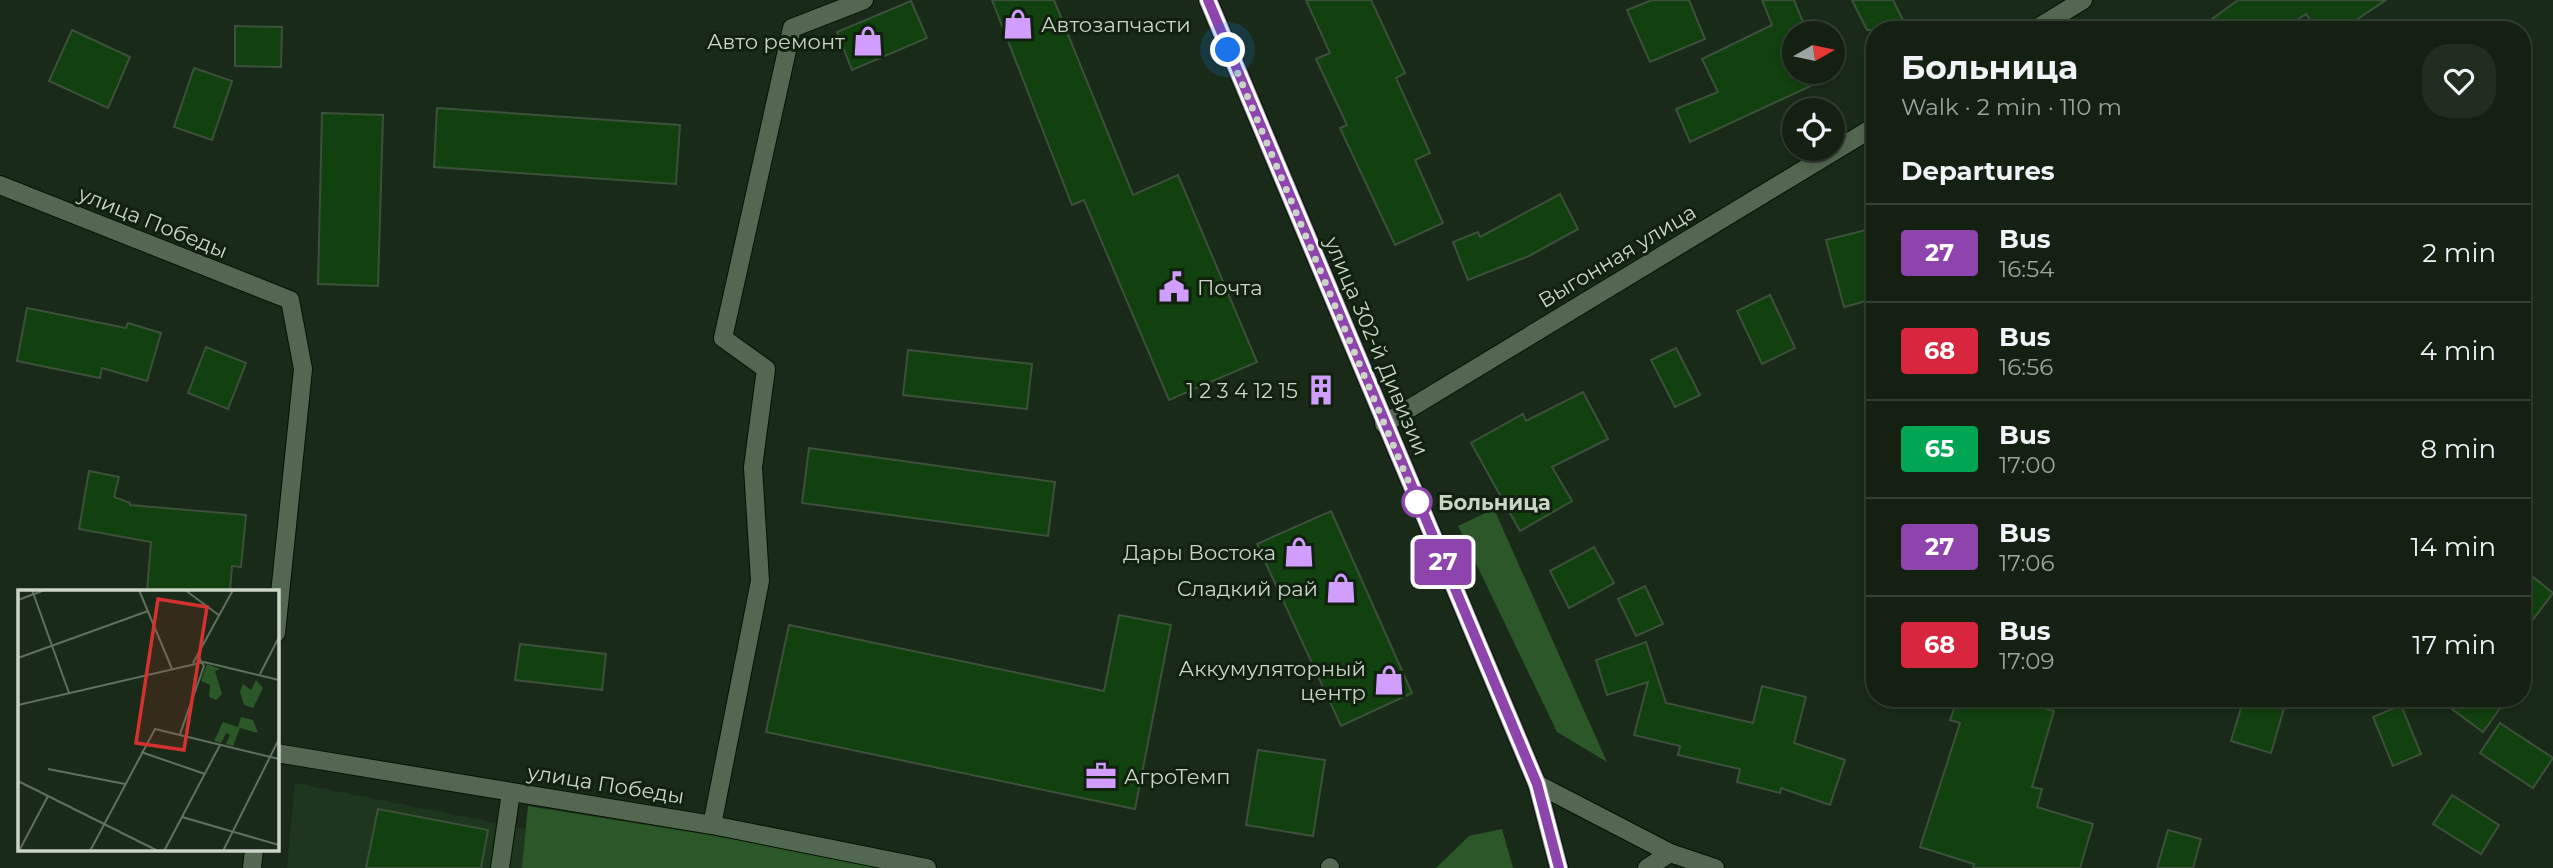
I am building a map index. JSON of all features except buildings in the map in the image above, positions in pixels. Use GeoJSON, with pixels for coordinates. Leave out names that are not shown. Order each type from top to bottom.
{"type":"FeatureCollection","features":[{"type":"Feature","properties":{"kind":"main road","name":"улица 302-й Дивизии"},"geometry":{"type":"LineString","coordinates":[[1208,0],[1537,784],[1559,868]]}},
{"type":"Feature","properties":{"kind":"street"},"geometry":{"type":"LineString","coordinates":[[712,825],[760,580],[753,467],[766,369],[723,338],[792,28],[864,0]]}},
{"type":"Feature","properties":{"kind":"street"},"geometry":{"type":"LineString","coordinates":[[2049,21],[2083,0]]}},
{"type":"Feature","properties":{"kind":"street","name":"Выгонная улица"},"geometry":{"type":"LineString","coordinates":[[1384,424],[1866,132]]}},
{"type":"Feature","properties":{"kind":"street","name":"улица Победы"},"geometry":{"type":"LineString","coordinates":[[0,186],[290,300],[303,369],[278,613]]}},
{"type":"Feature","properties":{"kind":"street","name":"улица Победы"},"geometry":{"type":"LineString","coordinates":[[278,753],[712,825],[927,868]]}},
{"type":"Feature","properties":{"kind":"street"},"geometry":{"type":"LineString","coordinates":[[1537,784],[1670,853],[1714,868]]}},
{"type":"Feature","properties":{"kind":"street"},"geometry":{"type":"LineString","coordinates":[[500,868],[511,792]]}},
{"type":"Feature","properties":{"kind":"street"},"geometry":{"type":"LineString","coordinates":[[252,868],[254,850]]}},
{"type":"Feature","properties":{"kind":"street"},"geometry":{"type":"LineString","coordinates":[[1647,868],[1670,853]]}},
{"type":"Feature","properties":{"kind":"shaded area"},"geometry":{"type":"Polygon","coordinates":[[[295,783],[723,868],[287,868],[295,783]]]}},
{"type":"Feature","properties":{"kind":"green space"},"geometry":{"type":"Polygon","coordinates":[[[1494,509],[1607,762],[1557,732],[1458,526],[1494,509]]]}},
{"type":"Feature","properties":{"kind":"green space"},"geometry":{"type":"Polygon","coordinates":[[[528,806],[916,868],[522,868],[528,806]]]}},
{"type":"Feature","properties":{"kind":"green space"},"geometry":{"type":"Polygon","coordinates":[[[1502,829],[1513,868],[1436,868],[1469,836],[1502,829]]]}},
{"type":"Feature","properties":{"kind":"bus line","name":"27"},"geometry":{"type":"LineString","coordinates":[[1208,0],[1537,784],[1559,868]]}},
{"type":"Feature","properties":{"kind":"place","name":"Автозапчасти"},"geometry":{"type":"Point","coordinates":[1018,24]}},
{"type":"Feature","properties":{"kind":"place","name":"Авто ремонт"},"geometry":{"type":"Point","coordinates":[868,41]}},
{"type":"Feature","properties":{"kind":"place","name":"Почта"},"geometry":{"type":"Point","coordinates":[1174,287]}},
{"type":"Feature","properties":{"kind":"place","name":"1 2 3 4 12 15"},"geometry":{"type":"Point","coordinates":[1321,390]}},
{"type":"Feature","properties":{"kind":"place","name":"Больница"},"geometry":{"type":"Point","coordinates":[1417,502]}},
{"type":"Feature","properties":{"kind":"place","name":"Дары Востока"},"geometry":{"type":"Point","coordinates":[1299,552]}},
{"type":"Feature","properties":{"kind":"place","name":"Сладкий рай"},"geometry":{"type":"Point","coordinates":[1341,588]}},
{"type":"Feature","properties":{"kind":"place","name":"Аккумуляторный центр"},"geometry":{"type":"Point","coordinates":[1389,680]}},
{"type":"Feature","properties":{"kind":"place","name":"АгроТемп"},"geometry":{"type":"Point","coordinates":[1101,776]}},
{"type":"Feature","properties":{"kind":"route"},"geometry":{"type":"LineString","coordinates":[[1228,50],[1417,502]]}}]}
